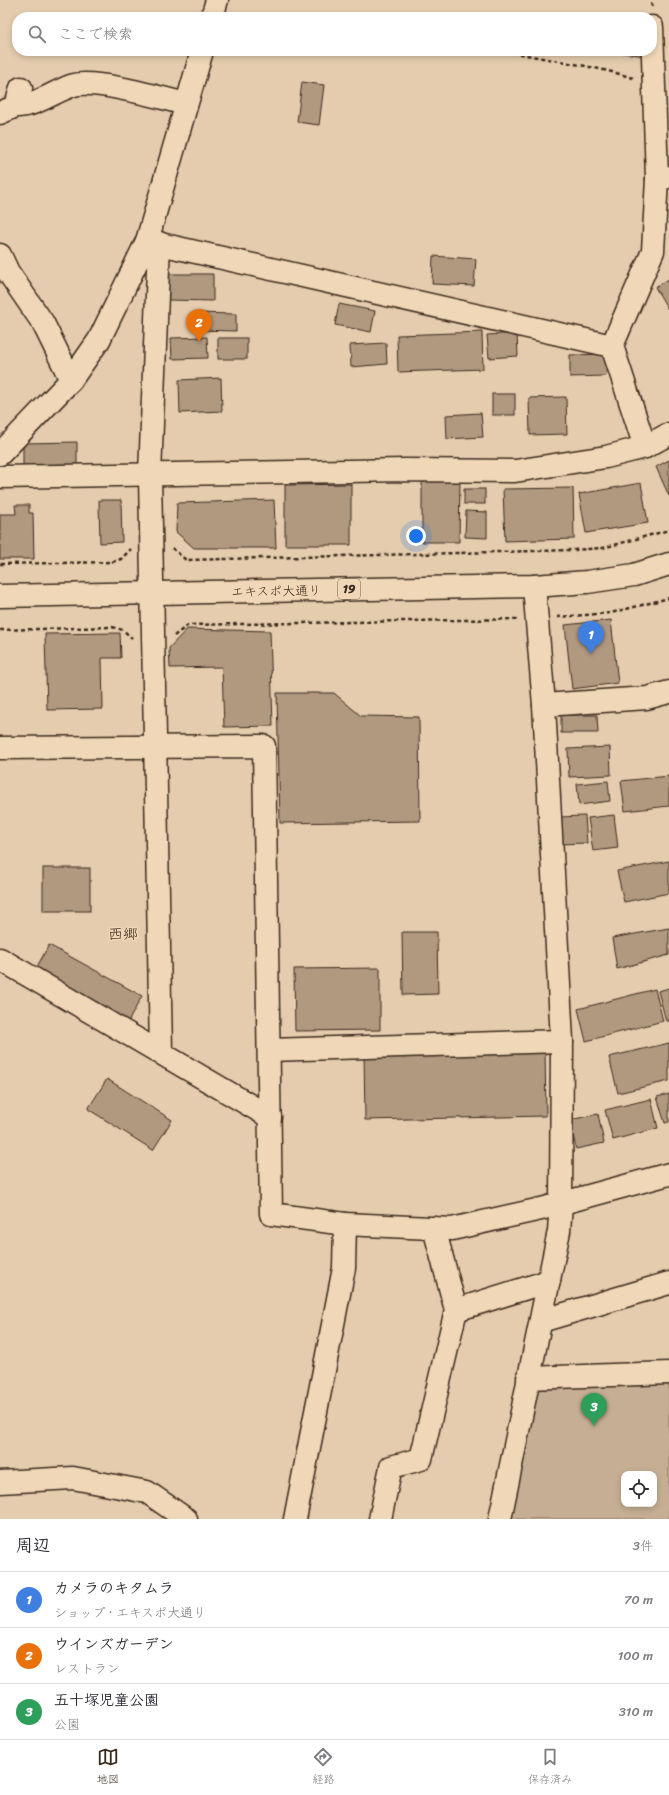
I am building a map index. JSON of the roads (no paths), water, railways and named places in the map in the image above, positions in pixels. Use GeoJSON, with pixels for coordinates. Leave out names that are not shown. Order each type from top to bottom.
{"type":"FeatureCollection","features":[{"type":"Feature","properties":{"kind":"street"},"geometry":{"type":"LineString","coordinates":[[214,12],[218,0]]}},
{"type":"Feature","properties":{"kind":"street"},"geometry":{"type":"LineString","coordinates":[[161,1053],[150,475],[153,242],[186,104],[200,56]]}},
{"type":"Feature","properties":{"kind":"street"},"geometry":{"type":"LineString","coordinates":[[644,447],[612,346],[653,251],[663,178],[654,85],[653,56]]}},
{"type":"Feature","properties":{"kind":"street"},"geometry":{"type":"LineString","coordinates":[[12,102],[26,106],[75,85],[91,85],[132,90],[186,104]]}},
{"type":"Feature","properties":{"kind":"street"},"geometry":{"type":"LineString","coordinates":[[153,242],[612,346]]}},
{"type":"Feature","properties":{"kind":"street"},"geometry":{"type":"LineString","coordinates":[[0,454],[71,380],[99,340],[153,242]]}},
{"type":"Feature","properties":{"kind":"street"},"geometry":{"type":"LineString","coordinates":[[0,255],[8,272],[43,323],[71,380]]}},
{"type":"Feature","properties":{"kind":"street"},"geometry":{"type":"LineString","coordinates":[[0,477],[405,470],[515,471],[606,458],[644,447],[669,434]]}},
{"type":"Feature","properties":{"kind":"street","name":"エキスポ大通り"},"geometry":{"type":"LineString","coordinates":[[0,596],[534,586],[587,582],[626,576],[669,564]]}},
{"type":"Feature","properties":{"kind":"street"},"geometry":{"type":"LineString","coordinates":[[500,1519],[559,1231],[561,1204],[562,1041],[544,705],[534,586]]}},
{"type":"Feature","properties":{"kind":"street"},"geometry":{"type":"LineString","coordinates":[[544,705],[647,698],[669,692]]}},
{"type":"Feature","properties":{"kind":"street"},"geometry":{"type":"LineString","coordinates":[[0,748],[264,746],[271,1214],[345,1224],[452,1229],[561,1204],[669,1174]]}},
{"type":"Feature","properties":{"kind":"street"},"geometry":{"type":"LineString","coordinates":[[0,959],[270,1117]]}},
{"type":"Feature","properties":{"kind":"street"},"geometry":{"type":"LineString","coordinates":[[269,1050],[562,1041]]}},
{"type":"Feature","properties":{"kind":"street"},"geometry":{"type":"LineString","coordinates":[[295,1519],[344,1268],[345,1224]]}},
{"type":"Feature","properties":{"kind":"street"},"geometry":{"type":"LineString","coordinates":[[380,1519],[391,1467],[421,1460],[456,1310],[434,1228]]}},
{"type":"Feature","properties":{"kind":"street"},"geometry":{"type":"LineString","coordinates":[[456,1310],[549,1281]]}},
{"type":"Feature","properties":{"kind":"street"},"geometry":{"type":"LineString","coordinates":[[541,1321],[669,1283]]}},
{"type":"Feature","properties":{"kind":"street"},"geometry":{"type":"LineString","coordinates":[[528,1378],[669,1373]]}},
{"type":"Feature","properties":{"kind":"street"},"geometry":{"type":"LineString","coordinates":[[0,1482],[73,1478],[147,1492],[186,1519]]}},
{"type":"Feature","properties":{"kind":"place","name":"ウインズガーデン"},"geometry":{"type":"Point","coordinates":[199,342]}},
{"type":"Feature","properties":{"kind":"place","name":"カメラのキタムラ"},"geometry":{"type":"Point","coordinates":[591,654]}},
{"type":"Feature","properties":{"kind":"place","name":"五十塚児童公園"},"geometry":{"type":"Point","coordinates":[594,1426]}},
{"type":"Feature","properties":{"kind":"district","name":"西郷"},"geometry":{"type":"Point","coordinates":[123,934]}}]}
